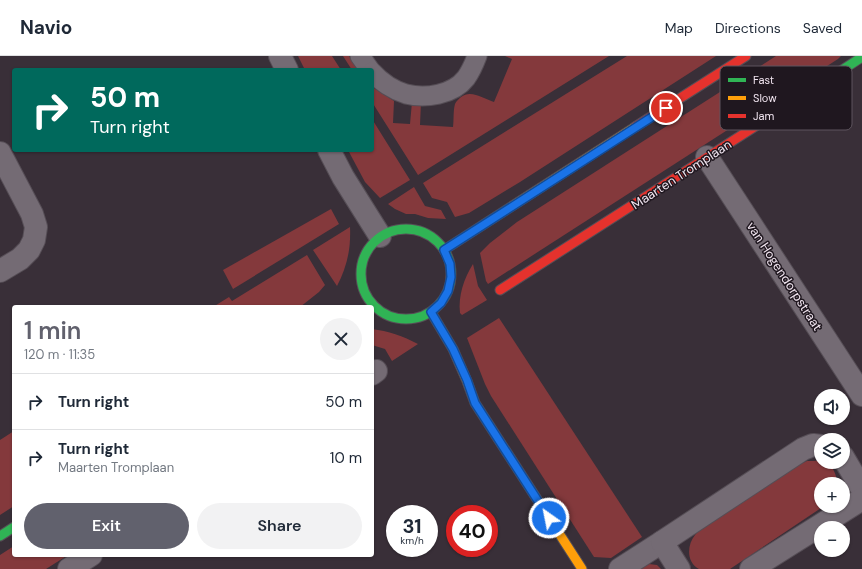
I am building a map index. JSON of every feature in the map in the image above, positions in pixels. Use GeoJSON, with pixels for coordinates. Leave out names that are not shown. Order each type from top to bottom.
{"type":"FeatureCollection","features":[{"type":"Feature","properties":{"kind":"street"},"geometry":{"type":"LineString","coordinates":[[280,56],[286,68]]}},
{"type":"Feature","properties":{"kind":"street"},"geometry":{"type":"LineString","coordinates":[[730,66],[746,56]]}},
{"type":"Feature","properties":{"kind":"street","name":"Maarten Tromplaan"},"geometry":{"type":"LineString","coordinates":[[848,66],[862,57]]}},
{"type":"Feature","properties":{"kind":"street"},"geometry":{"type":"LineString","coordinates":[[444,250],[720,73]]}},
{"type":"Feature","properties":{"kind":"street","name":"Maarten Tromplaan"},"geometry":{"type":"LineString","coordinates":[[500,290],[750,130]]}},
{"type":"Feature","properties":{"kind":"street"},"geometry":{"type":"LineString","coordinates":[[330,152],[347,183],[380,236]]}},
{"type":"Feature","properties":{"kind":"street"},"geometry":{"type":"LineString","coordinates":[[0,153],[32,214],[36,227],[36,234],[29,250],[20,259],[0,271]]}},
{"type":"Feature","properties":{"kind":"street","name":"van Hogendorpstraat"},"geometry":{"type":"LineString","coordinates":[[707,158],[862,395]]}},
{"type":"Feature","properties":{"kind":"street"},"geometry":{"type":"LineString","coordinates":[[370,305],[365,302],[360,278],[361,266],[365,254],[371,244],[380,236],[391,231],[403,229],[416,230],[427,234],[437,241],[444,250],[450,264],[451,277],[448,291],[441,303],[431,312],[420,318],[409,320],[386,316],[374,308]]}},
{"type":"Feature","properties":{"kind":"street"},"geometry":{"type":"LineString","coordinates":[[431,312],[453,349],[467,380],[475,403],[582,569]]}},
{"type":"Feature","properties":{"kind":"street"},"geometry":{"type":"LineString","coordinates":[[620,569],[803,449],[814,445]]}},
{"type":"Feature","properties":{"kind":"street"},"geometry":{"type":"LineString","coordinates":[[850,469],[862,489]]}},
{"type":"Feature","properties":{"kind":"street"},"geometry":{"type":"LineString","coordinates":[[752,569],[862,499]]}},
{"type":"Feature","properties":{"kind":"street"},"geometry":{"type":"LineString","coordinates":[[0,536],[12,528]]}},
{"type":"Feature","properties":{"kind":"street"},"geometry":{"type":"LineString","coordinates":[[662,542],[679,569]]}},
{"type":"Feature","properties":{"kind":"street"},"geometry":{"type":"LineString","coordinates":[[69,569],[88,557]]}},
{"type":"Feature","properties":{"kind":"lane"},"geometry":{"type":"LineString","coordinates":[[360,56],[369,68]]}},
{"type":"Feature","properties":{"kind":"lane"},"geometry":{"type":"LineString","coordinates":[[374,74],[385,84],[405,94],[417,96],[432,95],[448,92],[458,86],[473,67],[477,56]]}},
{"type":"Feature","properties":{"kind":"shaded area"},"geometry":{"type":"Polygon","coordinates":[[[298,56],[332,56],[340,68],[304,68],[298,56]]]}},
{"type":"Feature","properties":{"kind":"shaded area"},"geometry":{"type":"Polygon","coordinates":[[[343,56],[349,56],[357,68],[351,68],[343,56]]]}},
{"type":"Feature","properties":{"kind":"shaded area"},"geometry":{"type":"Polygon","coordinates":[[[505,56],[609,56],[418,175],[374,105],[374,88],[394,101],[393,123],[410,124],[412,102],[421,102],[420,125],[453,127],[455,104],[461,97],[473,94],[494,102],[512,59],[505,56]]]}},
{"type":"Feature","properties":{"kind":"shaded area"},"geometry":{"type":"Polygon","coordinates":[[[627,56],[716,56],[469,213],[455,217],[447,202],[432,198],[423,183],[627,56]]]}},
{"type":"Feature","properties":{"kind":"shaded area"},"geometry":{"type":"Polygon","coordinates":[[[776,56],[841,56],[827,66],[760,66],[776,56]]]}},
{"type":"Feature","properties":{"kind":"shaded area"},"geometry":{"type":"Polygon","coordinates":[[[720,92],[720,130],[728,130],[488,284],[480,253],[490,243],[517,222],[720,92]]]}},
{"type":"Feature","properties":{"kind":"shaded area"},"geometry":{"type":"Polygon","coordinates":[[[374,122],[410,180],[380,198],[365,182],[349,152],[374,152],[374,122]]]}},
{"type":"Feature","properties":{"kind":"shaded area"},"geometry":{"type":"Polygon","coordinates":[[[414,187],[425,206],[441,210],[446,219],[428,218],[415,214],[406,214],[388,204],[414,187]]]}},
{"type":"Feature","properties":{"kind":"shaded area"},"geometry":{"type":"Polygon","coordinates":[[[331,209],[339,224],[233,289],[223,270],[331,209]]]}},
{"type":"Feature","properties":{"kind":"shaded area"},"geometry":{"type":"Polygon","coordinates":[[[350,227],[348,258],[337,286],[313,250],[350,227]]]}},
{"type":"Feature","properties":{"kind":"shaded area"},"geometry":{"type":"Polygon","coordinates":[[[307,255],[325,285],[319,292],[303,305],[216,305],[229,297],[232,301],[307,255]]]}},
{"type":"Feature","properties":{"kind":"shaded area"},"geometry":{"type":"Polygon","coordinates":[[[473,264],[478,286],[487,300],[462,315],[460,313],[461,294],[464,281],[473,264]]]}},
{"type":"Feature","properties":{"kind":"shaded area"},"geometry":{"type":"Polygon","coordinates":[[[499,318],[642,537],[611,558],[594,557],[491,396],[485,384],[467,338],[499,318]]]}},
{"type":"Feature","properties":{"kind":"shaded area"},"geometry":{"type":"Polygon","coordinates":[[[374,329],[395,334],[418,344],[392,361],[385,349],[374,346],[374,329]]]}},
{"type":"Feature","properties":{"kind":"shaded area"},"geometry":{"type":"Polygon","coordinates":[[[12,432],[12,507],[0,515],[0,440],[12,432]]]}},
{"type":"Feature","properties":{"kind":"shaded area"},"geometry":{"type":"Polygon","coordinates":[[[807,461],[814,461],[814,469],[833,469],[836,477],[814,477],[814,513],[730,569],[699,569],[695,566],[690,558],[689,548],[692,539],[698,531],[796,466],[807,461]]]}},
{"type":"Feature","properties":{"kind":"shaded area"},"geometry":{"type":"Polygon","coordinates":[[[12,547],[12,557],[65,557],[46,569],[0,569],[0,555],[12,547]]]}},
{"type":"Feature","properties":{"kind":"shaded area"},"geometry":{"type":"Polygon","coordinates":[[[649,564],[657,565],[661,569],[638,569],[649,564]]]}},
{"type":"Feature","properties":{"kind":"traffic: fast"},"geometry":{"type":"LineString","coordinates":[[848,66],[862,57]]}},
{"type":"Feature","properties":{"kind":"traffic: fast"},"geometry":{"type":"LineString","coordinates":[[373,305],[364,291],[361,274],[362,265],[368,249],[381,236],[389,232],[406,229],[423,232],[431,236],[444,249],[448,257],[451,274]]}},
{"type":"Feature","properties":{"kind":"traffic: fast"},"geometry":{"type":"LineString","coordinates":[[374,306],[381,312],[397,318],[406,319],[423,316],[431,312],[444,299],[448,291],[451,274]]}},
{"type":"Feature","properties":{"kind":"traffic: fast"},"geometry":{"type":"LineString","coordinates":[[0,536],[12,528]]}},
{"type":"Feature","properties":{"kind":"traffic: slow"},"geometry":{"type":"LineString","coordinates":[[444,250],[635,127]]}},
{"type":"Feature","properties":{"kind":"traffic: slow"},"geometry":{"type":"LineString","coordinates":[[431,312],[453,349],[475,403],[582,569]]}},
{"type":"Feature","properties":{"kind":"traffic: jam"},"geometry":{"type":"LineString","coordinates":[[730,66],[746,56]]}},
{"type":"Feature","properties":{"kind":"traffic: jam"},"geometry":{"type":"LineString","coordinates":[[635,127],[720,73]]}},
{"type":"Feature","properties":{"kind":"traffic: jam"},"geometry":{"type":"LineString","coordinates":[[500,290],[750,130]]}},
{"type":"Feature","properties":{"kind":"route"},"geometry":{"type":"LineString","coordinates":[[549,518],[475,403],[467,380],[453,349],[431,312],[441,303],[448,291],[451,277],[450,264],[444,250],[666,108]]}}]}
